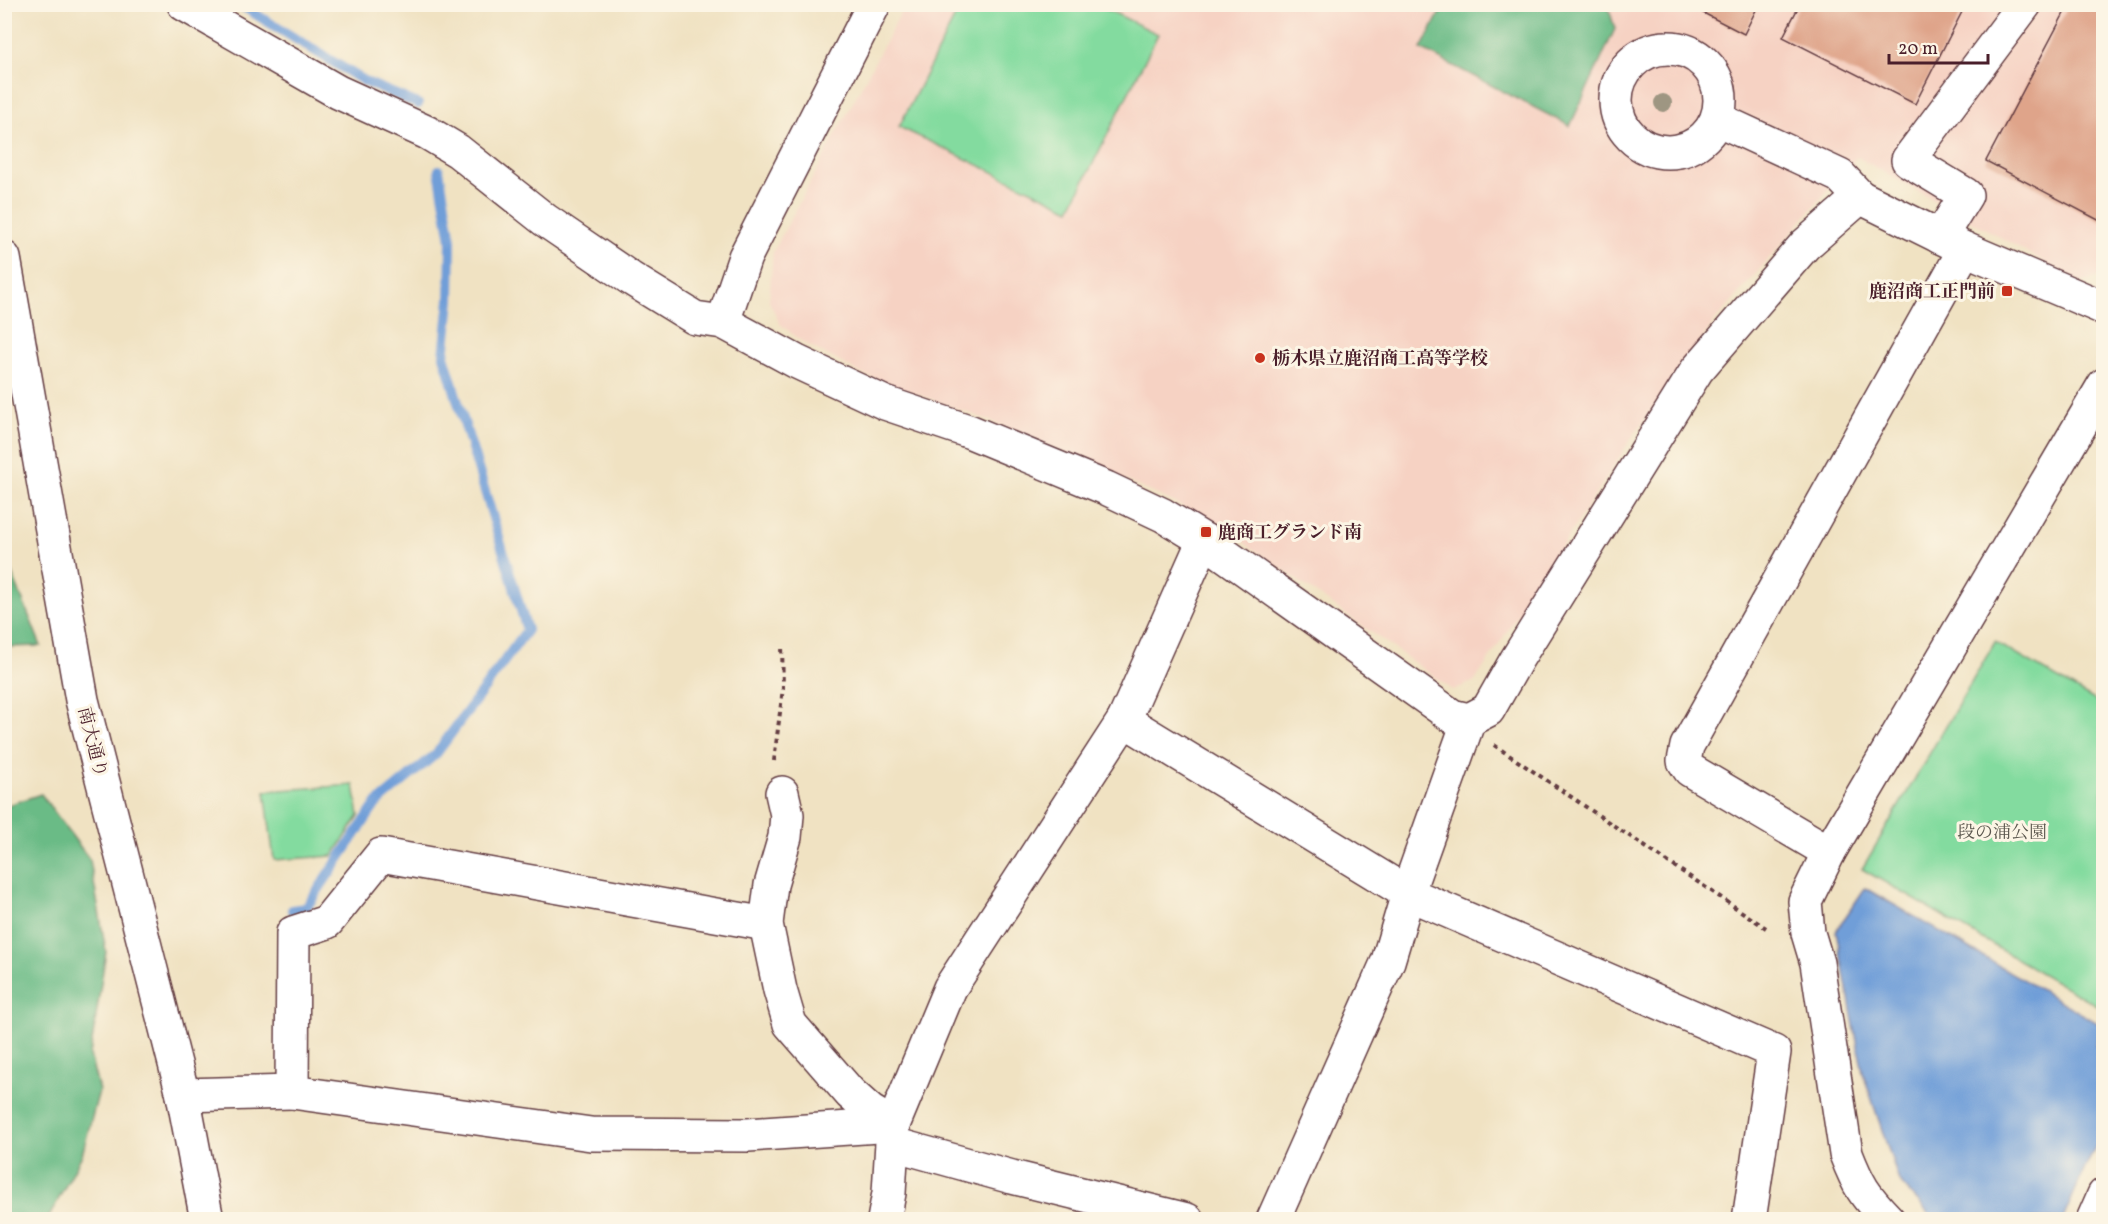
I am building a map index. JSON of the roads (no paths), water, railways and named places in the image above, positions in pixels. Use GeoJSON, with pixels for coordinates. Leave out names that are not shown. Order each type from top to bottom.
{"type":"FeatureCollection","features":[{"type":"Feature","properties":{"kind":"street"},"geometry":{"type":"LineString","coordinates":[[184,4],[338,92],[428,133],[458,151],[545,220],[630,278],[695,318],[723,322],[797,362],[885,403],[971,432],[1163,514],[1204,540],[1452,716],[1469,720],[1488,710],[1535,629],[1697,370],[1805,245],[1860,197]]}},
{"type":"Feature","properties":{"kind":"street"},"geometry":{"type":"LineString","coordinates":[[723,322],[745,257],[874,4]]}},
{"type":"Feature","properties":{"kind":"street"},"geometry":{"type":"LineString","coordinates":[[1829,852],[1690,770],[1684,761],[1687,746],[1952,243],[1966,195],[1908,160],[2025,4]]}},
{"type":"Feature","properties":{"kind":"street"},"geometry":{"type":"LineString","coordinates":[[1717,119],[1840,176],[1860,197],[1952,243],[2103,308]]}},
{"type":"Feature","properties":{"kind":"street","name":"南大通り"},"geometry":{"type":"LineString","coordinates":[[4,258],[82,700],[183,1095],[207,1220]]}},
{"type":"Feature","properties":{"kind":"street"},"geometry":{"type":"LineString","coordinates":[[1888,1220],[1869,1201],[1856,1181],[1846,1154],[1817,963],[1808,933],[1804,901],[1829,852],[2103,385]]}},
{"type":"Feature","properties":{"kind":"street"},"geometry":{"type":"LineString","coordinates":[[884,1220],[889,1192],[893,1134],[950,988],[1125,720],[1204,540]]}},
{"type":"Feature","properties":{"kind":"street"},"geometry":{"type":"LineString","coordinates":[[1125,720],[1409,894],[1774,1052],[1749,1220]]}},
{"type":"Feature","properties":{"kind":"street"},"geometry":{"type":"LineString","coordinates":[[1273,1220],[1388,961],[1413,878],[1469,720]]}},
{"type":"Feature","properties":{"kind":"street"},"geometry":{"type":"LineString","coordinates":[[782,793],[787,815],[785,837],[771,885],[766,924],[790,1024],[850,1093],[893,1134]]}},
{"type":"Feature","properties":{"kind":"street"},"geometry":{"type":"LineString","coordinates":[[292,1092],[293,933],[327,922],[381,855],[766,924]]}},
{"type":"Feature","properties":{"kind":"street"},"geometry":{"type":"LineString","coordinates":[[183,1095],[292,1092],[591,1134],[893,1134],[1012,1177],[1187,1220]]}},
{"type":"Feature","properties":{"kind":"street"},"geometry":{"type":"LineString","coordinates":[[2093,1220],[2103,1195]]}},
{"type":"Feature","properties":{"kind":"water"},"geometry":{"type":"Polygon","coordinates":[[[1865,888],[2103,1026],[2095,1045],[2103,1050],[2103,1133],[2063,1219],[1934,1219],[1899,1181],[1863,1073],[1836,931],[1865,888]]]}},
{"type":"Feature","properties":{"kind":"waterway"},"geometry":{"type":"LineString","coordinates":[[239,4],[366,82],[418,104]]}},
{"type":"Feature","properties":{"kind":"waterway"},"geometry":{"type":"LineString","coordinates":[[292,910],[306,908],[376,804],[436,754],[527,630],[444,356],[450,300],[451,240],[439,170]]}},
{"type":"Feature","properties":{"kind":"place","name":"鹿沼商工正門前"},"geometry":{"type":"Point","coordinates":[2007,291]}},
{"type":"Feature","properties":{"kind":"place","name":"栃木県立鹿沼商工高等学校"},"geometry":{"type":"Point","coordinates":[1260,358]}},
{"type":"Feature","properties":{"kind":"place","name":"鹿商工グランド南"},"geometry":{"type":"Point","coordinates":[1206,532]}},
{"type":"Feature","properties":{"kind":"park label","name":"段の浦公園"},"geometry":{"type":"Point","coordinates":[2002,832]}}]}
